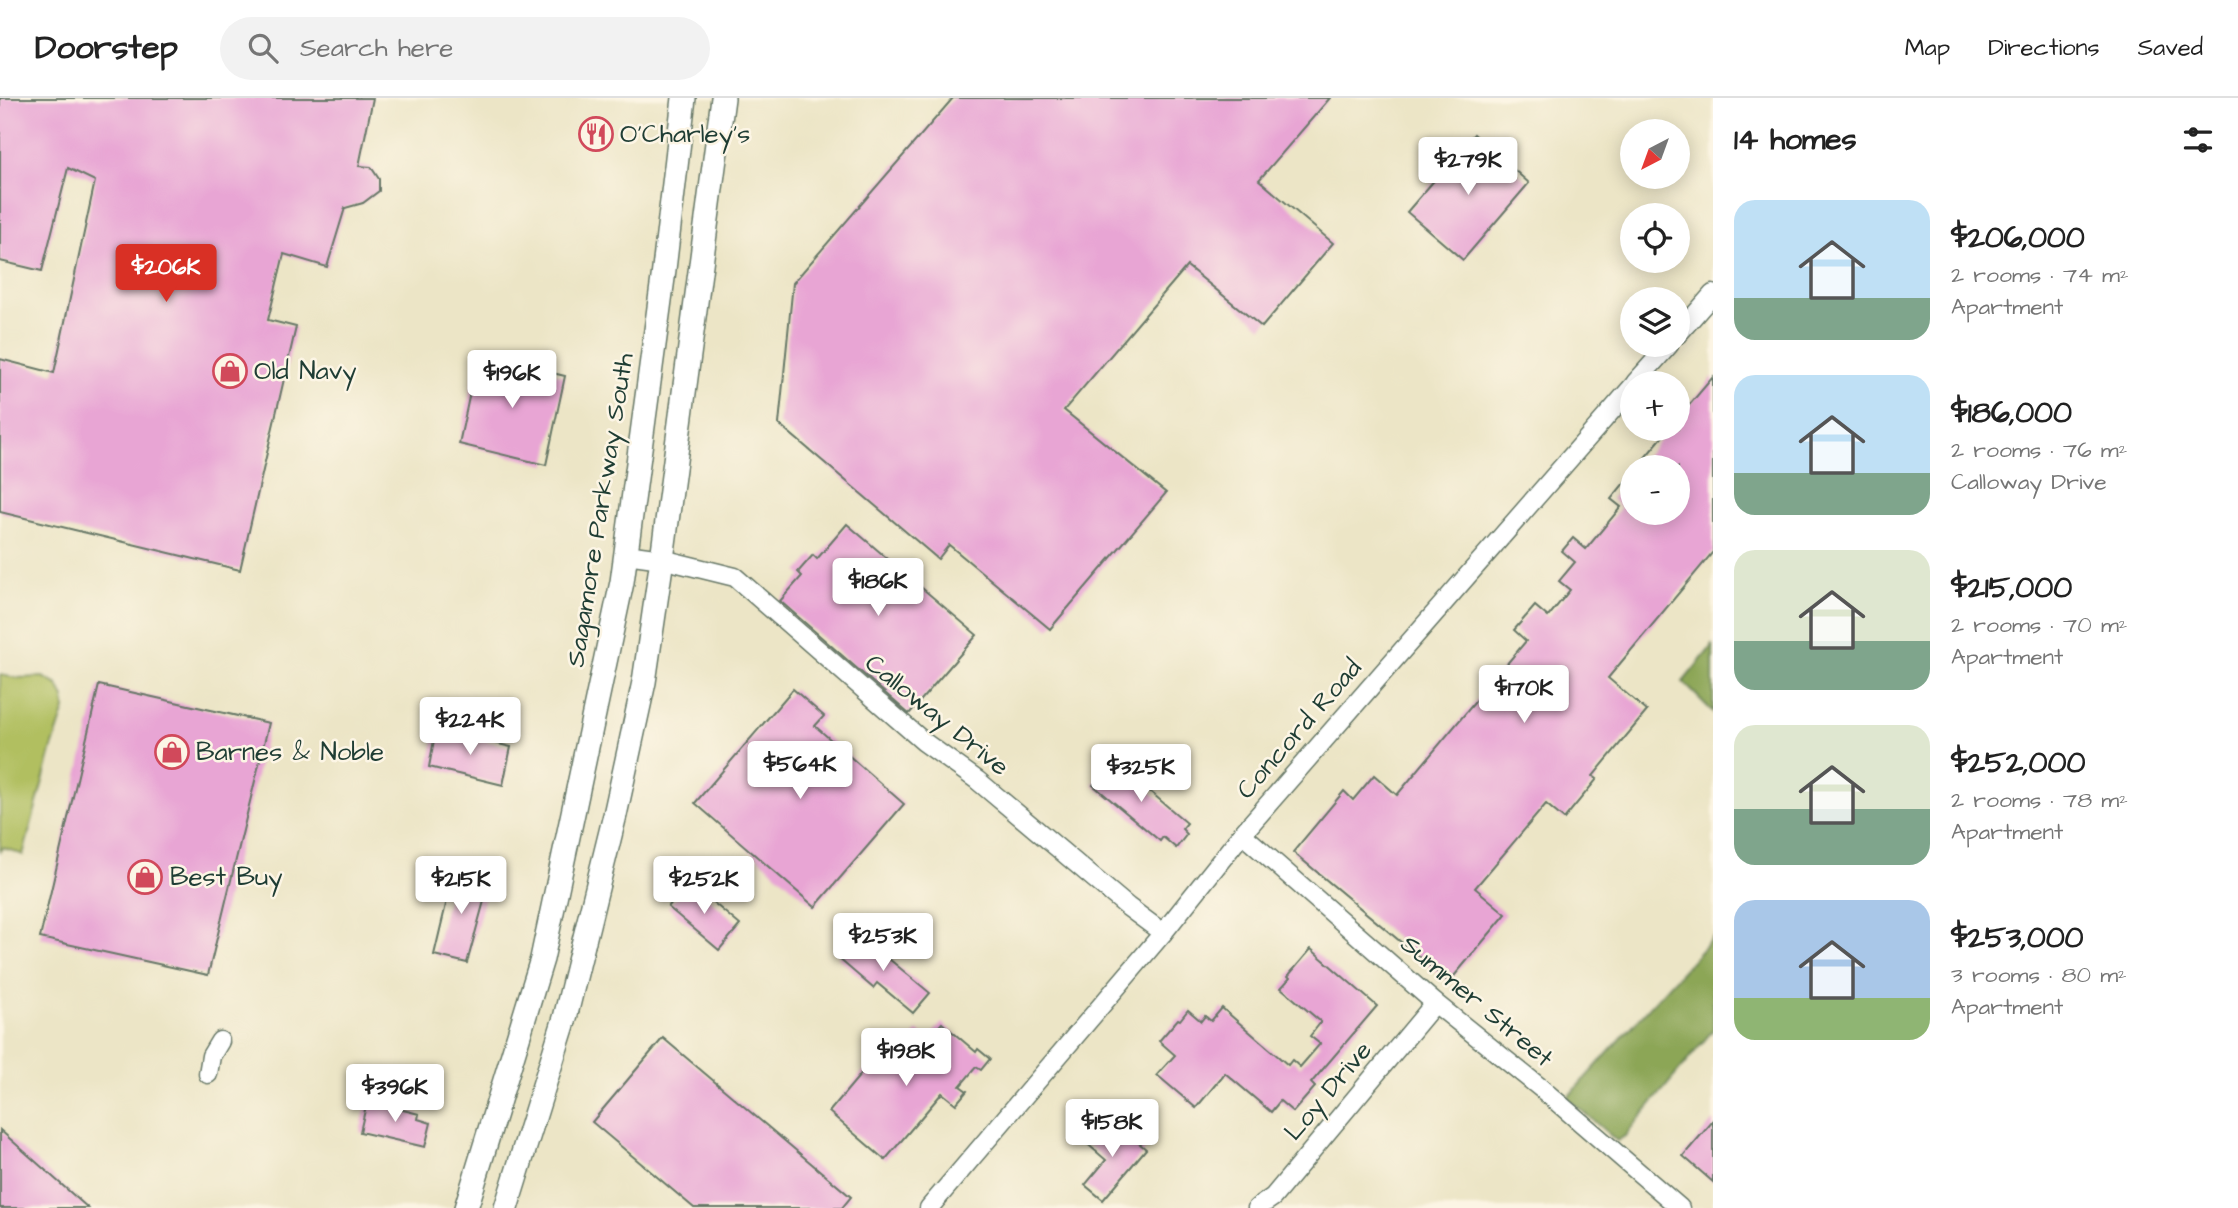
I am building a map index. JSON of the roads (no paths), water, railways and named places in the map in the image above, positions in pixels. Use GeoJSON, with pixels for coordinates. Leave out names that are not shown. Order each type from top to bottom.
{"type":"FeatureCollection","features":[{"type":"Feature","properties":{"kind":"main road","name":"Sagamore Parkway South"},"geometry":{"type":"LineString","coordinates":[[466,1208],[542,959],[622,582],[684,98]]}},
{"type":"Feature","properties":{"kind":"main road"},"geometry":{"type":"LineString","coordinates":[[506,1208],[565,1018],[615,815],[644,682],[723,98]]}},
{"type":"Feature","properties":{"kind":"street"},"geometry":{"type":"LineString","coordinates":[[1690,320],[1713,294]]}},
{"type":"Feature","properties":{"kind":"street","name":"Concord Road"},"geometry":{"type":"LineString","coordinates":[[1646,371],[1658,357]]}},
{"type":"Feature","properties":{"kind":"street","name":"Concord Road"},"geometry":{"type":"LineString","coordinates":[[929,1208],[1163,933],[1242,834],[1620,401]]}},
{"type":"Feature","properties":{"kind":"street","name":"Calloway Drive"},"geometry":{"type":"LineString","coordinates":[[626,554],[662,559],[734,577],[924,743],[976,780],[1128,908],[1163,933]]}},
{"type":"Feature","properties":{"kind":"street","name":"Summer Street"},"geometry":{"type":"LineString","coordinates":[[1242,834],[1435,1003],[1542,1089],[1679,1208]]}},
{"type":"Feature","properties":{"kind":"street","name":"Loy Drive"},"geometry":{"type":"LineString","coordinates":[[1257,1208],[1273,1197],[1435,1003]]}},
{"type":"Feature","properties":{"kind":"street"},"geometry":{"type":"LineString","coordinates":[[208,1074],[211,1056],[220,1041]]}},
{"type":"Feature","properties":{"kind":"place","name":"O'Charley's"},"geometry":{"type":"Point","coordinates":[596,134]}},
{"type":"Feature","properties":{"kind":"place","name":"Old Navy"},"geometry":{"type":"Point","coordinates":[230,371]}},
{"type":"Feature","properties":{"kind":"place","name":"Barnes & Noble"},"geometry":{"type":"Point","coordinates":[172,752]}},
{"type":"Feature","properties":{"kind":"place","name":"Best Buy"},"geometry":{"type":"Point","coordinates":[145,877]}}]}
